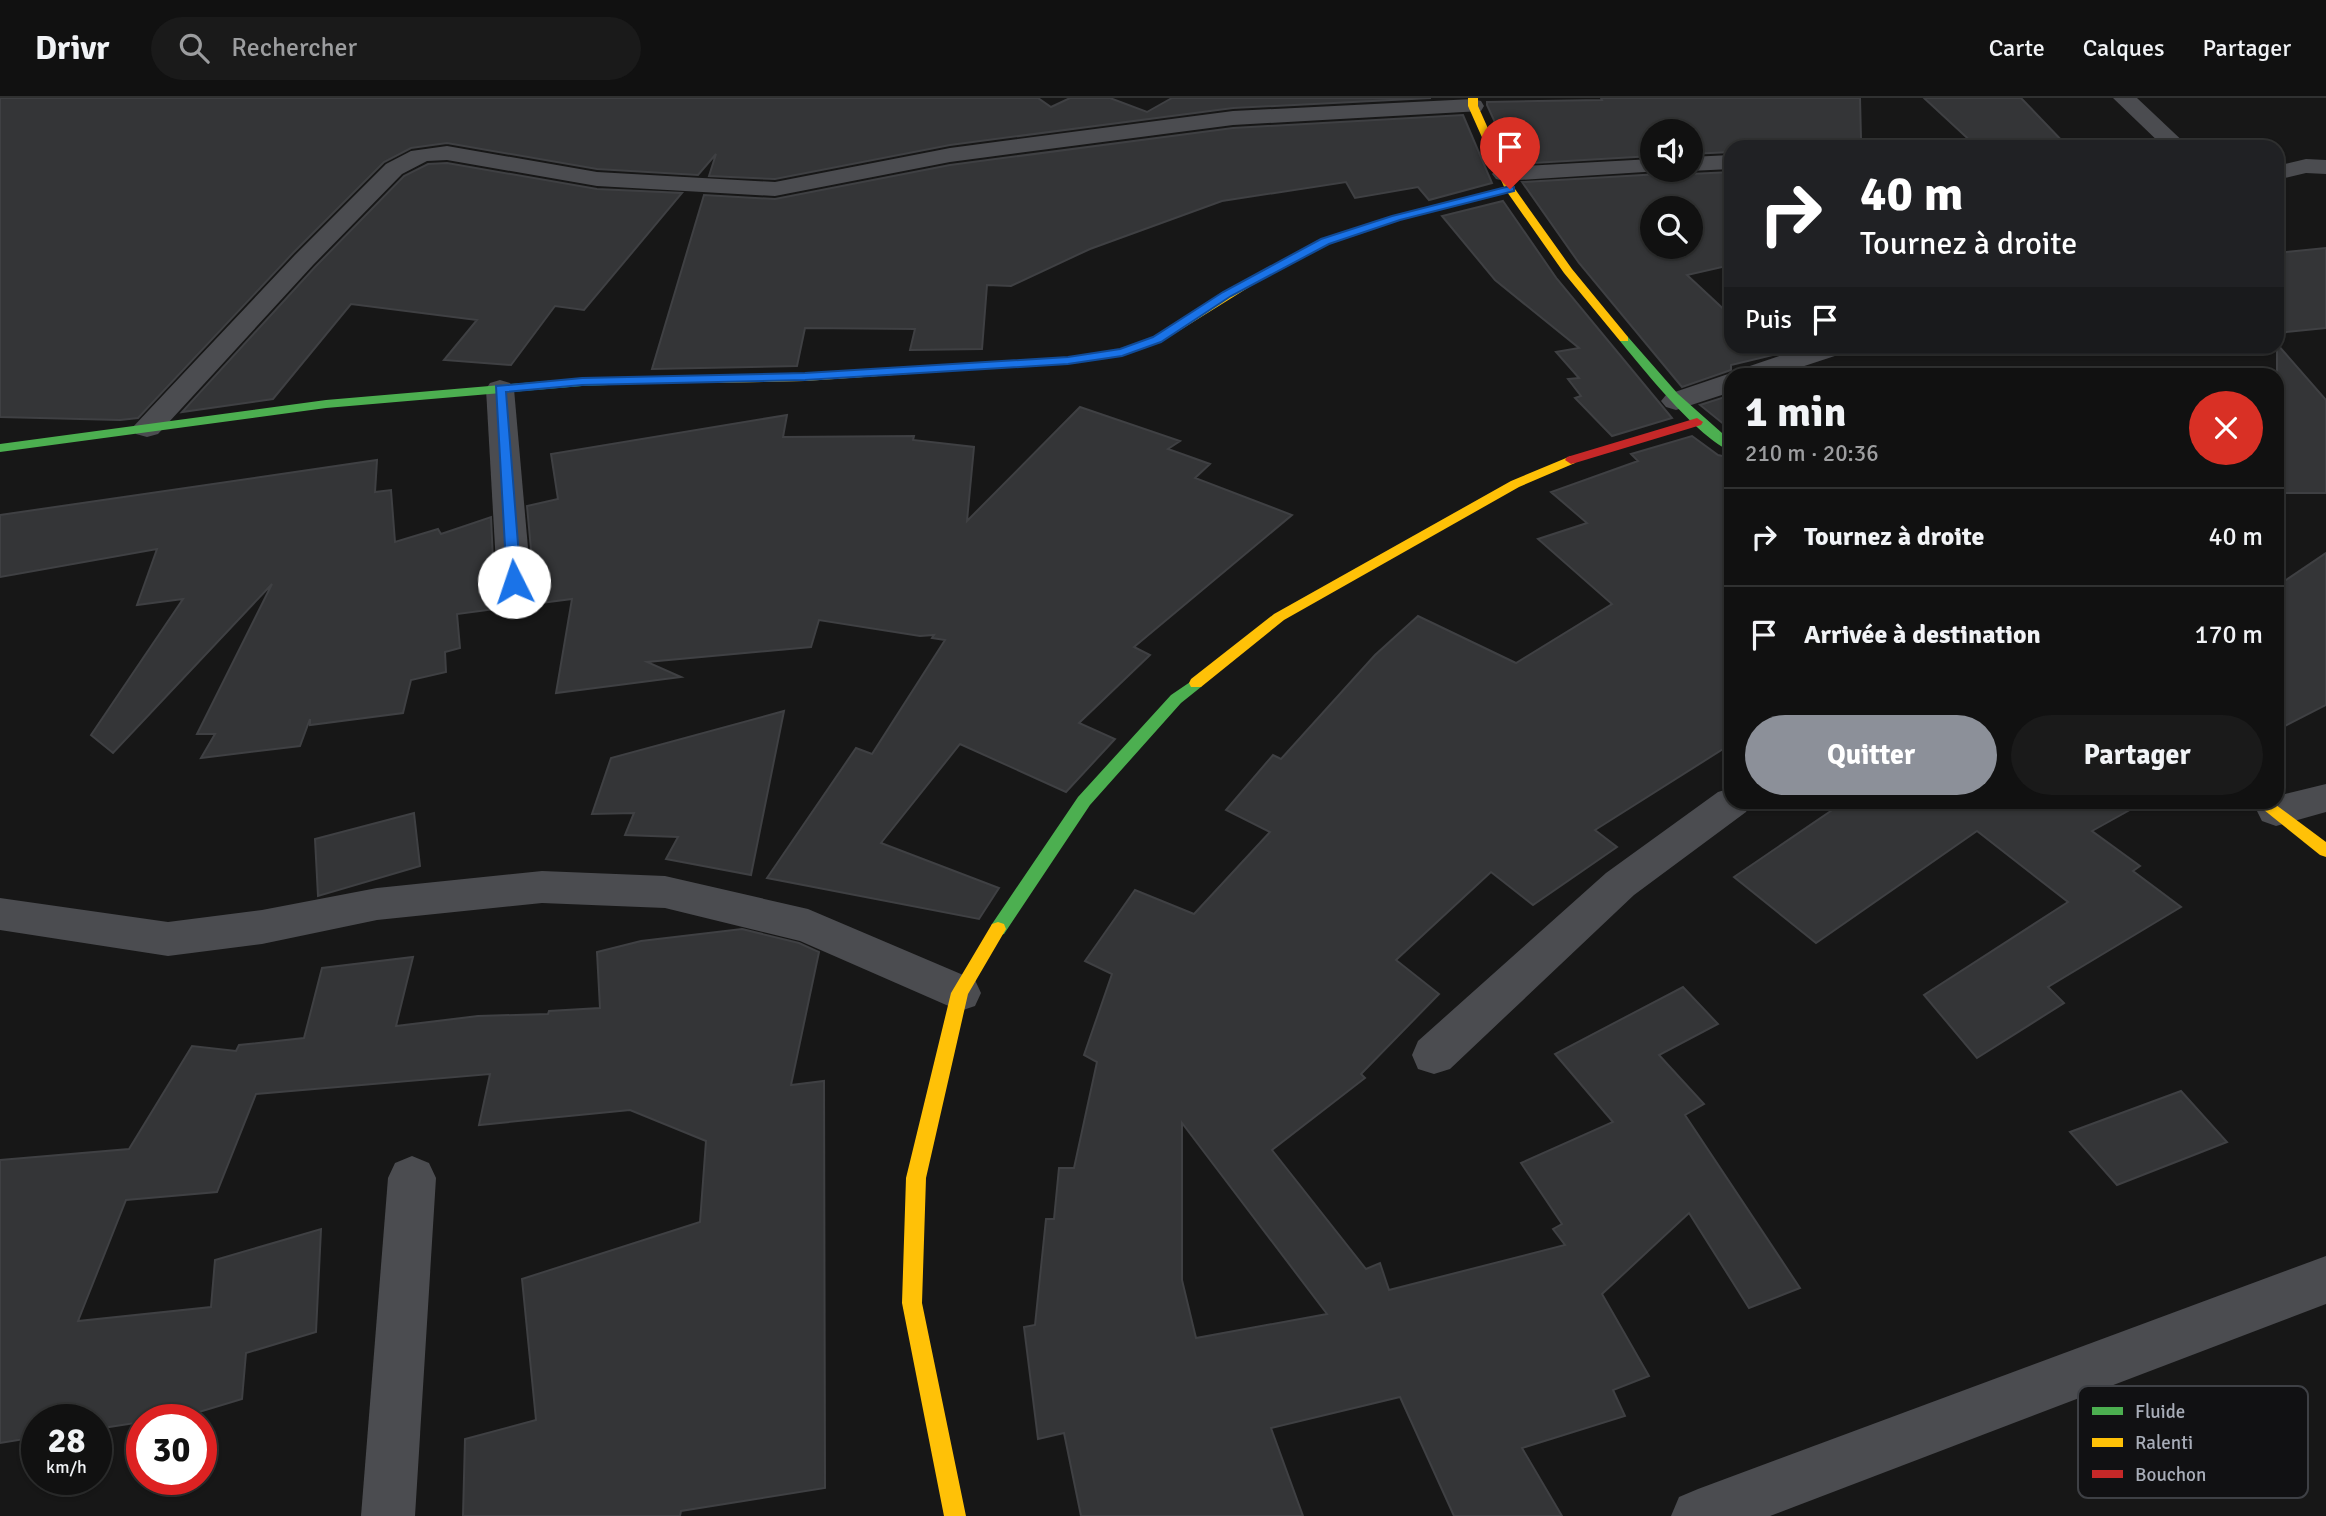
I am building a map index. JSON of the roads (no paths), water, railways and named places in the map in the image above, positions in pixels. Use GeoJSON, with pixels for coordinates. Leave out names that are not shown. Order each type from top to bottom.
{"type":"FeatureCollection","features":[{"type":"Feature","properties":{"kind":"street"},"geometry":{"type":"LineString","coordinates":[[2124,98],[2169,140]]}},
{"type":"Feature","properties":{"kind":"street"},"geometry":{"type":"LineString","coordinates":[[147,428],[304,260],[394,169],[409,158],[430,152],[597,179],[775,189],[950,155],[1219,120],[1473,102],[1507,181],[1568,271],[1676,401],[1697,422],[1724,442]]}},
{"type":"Feature","properties":{"kind":"street"},"geometry":{"type":"LineString","coordinates":[[1703,163],[1724,162]]}},
{"type":"Feature","properties":{"kind":"street"},"geometry":{"type":"LineString","coordinates":[[2284,171],[2306,166],[2326,167]]}},
{"type":"Feature","properties":{"kind":"street"},"geometry":{"type":"LineString","coordinates":[[0,448],[326,404],[500,389],[582,382],[805,377],[1068,360],[1122,352],[1157,340],[1227,294],[1325,242],[1507,181],[1640,167]]}},
{"type":"Feature","properties":{"kind":"street"},"geometry":{"type":"LineString","coordinates":[[1772,368],[1813,354]]}},
{"type":"Feature","properties":{"kind":"street"},"geometry":{"type":"LineString","coordinates":[[1676,401],[1724,384]]}},
{"type":"Feature","properties":{"kind":"street"},"geometry":{"type":"LineString","coordinates":[[500,389],[514,582]]}},
{"type":"Feature","properties":{"kind":"street"},"geometry":{"type":"LineString","coordinates":[[955,1516],[912,1303],[916,1178],[960,993],[1003,921],[1084,801],[1176,699],[1279,617],[1536,474],[1558,464],[1697,422]]}},
{"type":"Feature","properties":{"kind":"street"},"geometry":{"type":"LineString","coordinates":[[2284,804],[2326,798]]}},
{"type":"Feature","properties":{"kind":"street"},"geometry":{"type":"LineString","coordinates":[[1434,1055],[1620,884],[1724,808]]}},
{"type":"Feature","properties":{"kind":"street"},"geometry":{"type":"LineString","coordinates":[[2273,809],[2326,851]]}},
{"type":"Feature","properties":{"kind":"street"},"geometry":{"type":"LineString","coordinates":[[0,914],[168,939],[262,927],[377,904],[542,887],[665,892],[807,926],[960,993]]}},
{"type":"Feature","properties":{"kind":"street"},"geometry":{"type":"LineString","coordinates":[[388,1516],[412,1178]]}},
{"type":"Feature","properties":{"kind":"street"},"geometry":{"type":"LineString","coordinates":[[1698,1516],[2326,1280]]}}]}
